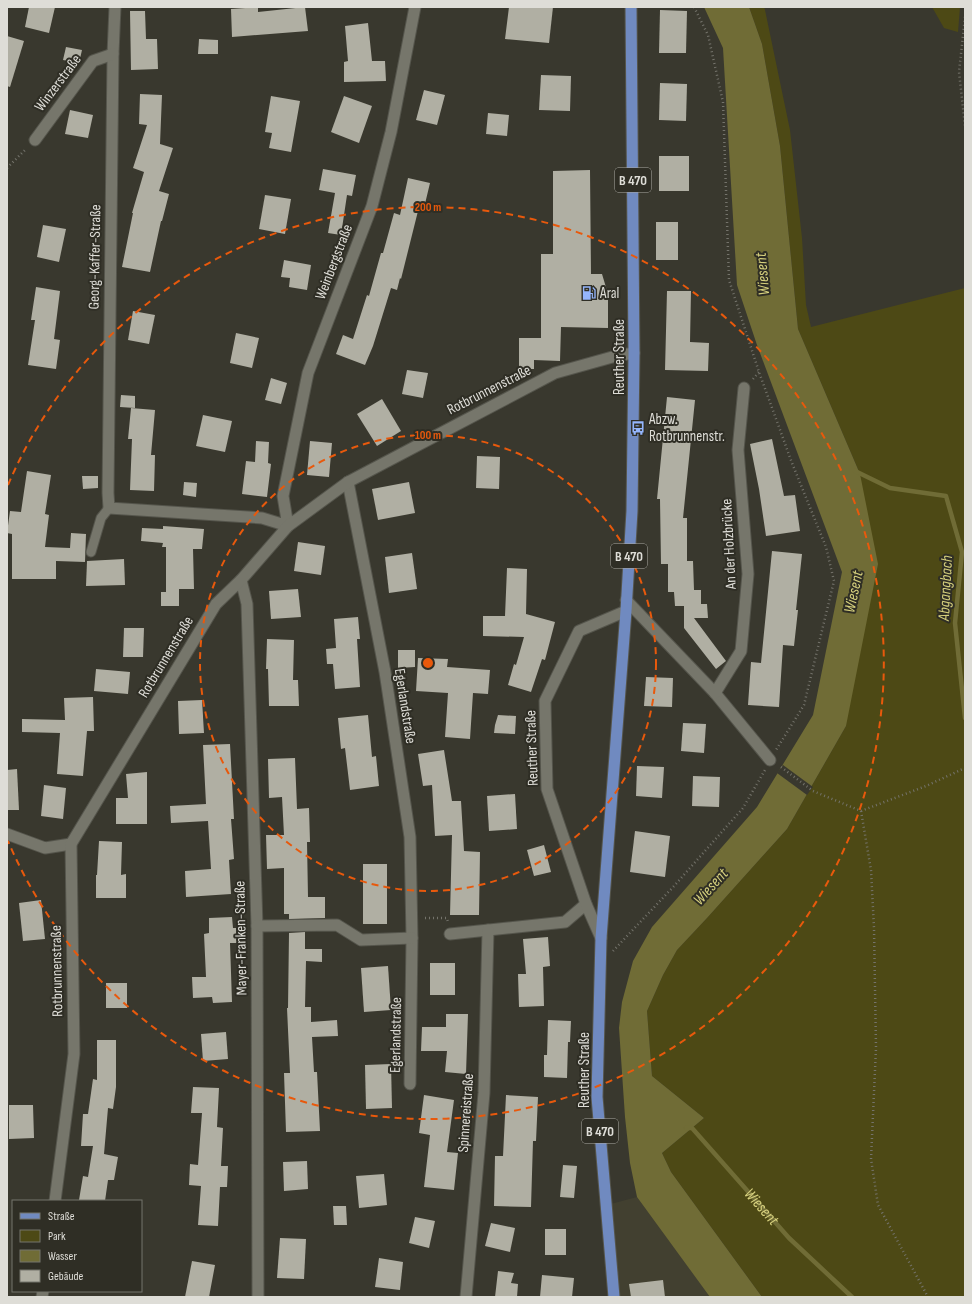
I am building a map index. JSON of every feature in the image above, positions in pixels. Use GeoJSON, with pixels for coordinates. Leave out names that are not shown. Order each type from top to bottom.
{"type":"FeatureCollection","features":[{"type":"Feature","properties":{"kind":"main road","name":"Reuther Straße"},"geometry":{"type":"LineString","coordinates":[[614,1297],[597,1097],[601,938],[632,511],[634,353],[631,7]]}},
{"type":"Feature","properties":{"kind":"street","name":"Georg-Kaffer-Straße"},"geometry":{"type":"LineString","coordinates":[[110,508],[108,493],[113,54],[115,7]]}},
{"type":"Feature","properties":{"kind":"street","name":"Weinbergstraße"},"geometry":{"type":"LineString","coordinates":[[288,526],[284,496],[308,373],[372,206],[391,132],[416,7]]}},
{"type":"Feature","properties":{"kind":"street","name":"Winzerstraße"},"geometry":{"type":"LineString","coordinates":[[35,140],[93,61],[113,54]]}},
{"type":"Feature","properties":{"kind":"street","name":"Rotbrunnenstraße"},"geometry":{"type":"LineString","coordinates":[[54,1200],[74,1054],[70,844],[216,604],[241,580],[288,526],[348,482],[555,373],[616,356],[634,353]]}},
{"type":"Feature","properties":{"kind":"street","name":"An der Holzbrücke"},"geometry":{"type":"LineString","coordinates":[[715,693],[741,651],[748,574],[738,450],[744,388]]}},
{"type":"Feature","properties":{"kind":"street","name":"Egerlandstraße"},"geometry":{"type":"LineString","coordinates":[[348,482],[385,672],[410,837],[412,918],[410,1084]]}},
{"type":"Feature","properties":{"kind":"street"},"geometry":{"type":"LineString","coordinates":[[110,508],[262,518],[288,526]]}},
{"type":"Feature","properties":{"kind":"street","name":"Mayer-Franken-Straße"},"geometry":{"type":"LineString","coordinates":[[241,580],[247,604],[257,926],[259,1297]]}},
{"type":"Feature","properties":{"kind":"street"},"geometry":{"type":"LineString","coordinates":[[626,606],[715,693],[774,762]]}},
{"type":"Feature","properties":{"kind":"street","name":"Reuther Straße"},"geometry":{"type":"LineString","coordinates":[[601,938],[586,904],[547,789],[545,701],[579,631],[626,606]]}},
{"type":"Feature","properties":{"kind":"street"},"geometry":{"type":"LineString","coordinates":[[7,834],[45,848],[70,844]]}},
{"type":"Feature","properties":{"kind":"street"},"geometry":{"type":"LineString","coordinates":[[450,934],[565,922],[586,904]]}},
{"type":"Feature","properties":{"kind":"street"},"geometry":{"type":"LineString","coordinates":[[257,926],[337,925],[361,940],[412,938]]}},
{"type":"Feature","properties":{"kind":"street","name":"Spinnereistraße"},"geometry":{"type":"LineString","coordinates":[[466,1297],[484,1093],[488,930]]}},
{"type":"Feature","properties":{"kind":"lane"},"geometry":{"type":"LineString","coordinates":[[91,552],[101,518],[110,508]]}},
{"type":"Feature","properties":{"kind":"path"},"geometry":{"type":"LineString","coordinates":[[601,964],[675,885],[743,808],[774,762],[804,705],[834,581],[826,547],[792,463],[764,386],[729,280],[723,102],[708,35],[694,7]]}},
{"type":"Feature","properties":{"kind":"path"},"geometry":{"type":"LineString","coordinates":[[965,17],[959,72],[965,126]]}},
{"type":"Feature","properties":{"kind":"path"},"geometry":{"type":"LineString","coordinates":[[7,168],[35,140]]}},
{"type":"Feature","properties":{"kind":"path"},"geometry":{"type":"LineString","coordinates":[[774,762],[813,791],[861,811],[926,786],[965,768]]}},
{"type":"Feature","properties":{"kind":"path"},"geometry":{"type":"LineString","coordinates":[[861,811],[871,870],[874,928],[876,1048],[871,1159],[878,1205],[928,1297]]}},
{"type":"Feature","properties":{"kind":"path"},"geometry":{"type":"LineString","coordinates":[[412,918],[447,918],[450,934]]}},
{"type":"Feature","properties":{"kind":"shaded area"},"geometry":{"type":"Polygon","coordinates":[[[637,1197],[711,1297],[618,1297],[607,1205],[637,1197]]]}},
{"type":"Feature","properties":{"kind":"green space"},"geometry":{"type":"Polygon","coordinates":[[[749,7],[764,7],[765,10],[790,130],[802,238],[806,305],[811,327],[965,288],[965,1297],[762,1297],[671,1172],[662,1153],[704,1118],[652,1076],[647,1011],[663,975],[677,950],[787,829],[846,726],[860,474],[798,329],[780,146],[762,44],[749,7]]]}},
{"type":"Feature","properties":{"kind":"green space"},"geometry":{"type":"Polygon","coordinates":[[[932,7],[960,7],[958,32],[944,28],[932,7]]]}},
{"type":"Feature","properties":{"kind":"water"},"geometry":{"type":"Polygon","coordinates":[[[704,7],[749,7],[762,44],[780,146],[798,329],[860,474],[878,564],[846,726],[787,829],[677,950],[663,975],[647,1011],[652,1076],[704,1118],[662,1153],[671,1172],[762,1297],[710,1297],[637,1197],[630,1163],[625,1117],[619,1028],[622,1002],[633,961],[652,927],[757,807],[813,715],[842,572],[757,345],[737,285],[723,48],[704,7]]]}},
{"type":"Feature","properties":{"kind":"pier"},"geometry":{"type":"Polygon","coordinates":[[[783,765],[813,787],[807,795],[777,773],[783,765]]]}},
{"type":"Feature","properties":{"kind":"building"},"geometry":{"type":"Polygon","coordinates":[[[29,7],[55,7],[49,33],[25,27],[29,7]]]}},
{"type":"Feature","properties":{"kind":"building"},"geometry":{"type":"Polygon","coordinates":[[[258,7],[258,12],[305,7],[308,31],[232,37],[231,9],[258,7]]]}},
{"type":"Feature","properties":{"kind":"building"},"geometry":{"type":"Polygon","coordinates":[[[509,7],[553,7],[549,43],[505,39],[509,7]]]}},
{"type":"Feature","properties":{"kind":"building"},"geometry":{"type":"Polygon","coordinates":[[[660,10],[687,11],[686,53],[659,53],[660,10]]]}},
{"type":"Feature","properties":{"kind":"building"},"geometry":{"type":"Polygon","coordinates":[[[130,11],[145,11],[146,39],[157,39],[158,69],[131,70],[130,11]]]}},
{"type":"Feature","properties":{"kind":"building"},"geometry":{"type":"Polygon","coordinates":[[[368,23],[372,61],[385,61],[386,81],[344,82],[344,62],[348,61],[345,26],[368,23]]]}},
{"type":"Feature","properties":{"kind":"building"},"geometry":{"type":"Polygon","coordinates":[[[7,36],[24,41],[10,87],[7,86],[7,36]]]}},
{"type":"Feature","properties":{"kind":"building"},"geometry":{"type":"Polygon","coordinates":[[[199,39],[218,40],[218,54],[198,54],[199,39]]]}},
{"type":"Feature","properties":{"kind":"building"},"geometry":{"type":"Polygon","coordinates":[[[66,47],[82,50],[79,63],[63,60],[66,47]]]}},
{"type":"Feature","properties":{"kind":"building"},"geometry":{"type":"Polygon","coordinates":[[[541,75],[571,76],[570,111],[539,110],[541,75]]]}},
{"type":"Feature","properties":{"kind":"building"},"geometry":{"type":"Polygon","coordinates":[[[660,83],[687,84],[686,121],[659,120],[660,83]]]}},
{"type":"Feature","properties":{"kind":"building"},"geometry":{"type":"Polygon","coordinates":[[[424,90],[445,95],[437,125],[416,120],[424,90]]]}},
{"type":"Feature","properties":{"kind":"building"},"geometry":{"type":"Polygon","coordinates":[[[140,94],[162,95],[160,144],[173,148],[159,191],[169,194],[161,221],[150,272],[122,267],[132,213],[144,172],[133,168],[147,125],[139,124],[140,94]]]}},
{"type":"Feature","properties":{"kind":"building"},"geometry":{"type":"Polygon","coordinates":[[[271,96],[300,101],[291,152],[269,148],[272,133],[265,132],[271,96]]]}},
{"type":"Feature","properties":{"kind":"building"},"geometry":{"type":"Polygon","coordinates":[[[344,96],[372,106],[359,143],[331,132],[344,96]]]}},
{"type":"Feature","properties":{"kind":"building"},"geometry":{"type":"Polygon","coordinates":[[[70,110],[93,115],[88,138],[65,134],[70,110]]]}},
{"type":"Feature","properties":{"kind":"building"},"geometry":{"type":"Polygon","coordinates":[[[488,113],[509,115],[507,136],[486,134],[488,113]]]}},
{"type":"Feature","properties":{"kind":"building"},"geometry":{"type":"Polygon","coordinates":[[[659,156],[689,156],[689,191],[659,191],[659,156]]]}},
{"type":"Feature","properties":{"kind":"building"},"geometry":{"type":"Polygon","coordinates":[[[323,169],[356,175],[352,196],[347,195],[341,235],[328,233],[335,193],[319,190],[323,169]]]}},
{"type":"Feature","properties":{"kind":"building"},"geometry":{"type":"Polygon","coordinates":[[[590,170],[591,274],[602,274],[608,294],[608,328],[561,327],[560,361],[534,360],[534,369],[519,369],[519,338],[541,338],[541,254],[553,254],[553,171],[590,170]]]}},
{"type":"Feature","properties":{"kind":"building"},"geometry":{"type":"Polygon","coordinates":[[[408,178],[430,183],[424,208],[419,207],[401,279],[400,278],[397,290],[391,288],[373,346],[365,365],[336,354],[343,335],[353,339],[367,295],[369,296],[381,253],[383,253],[394,213],[400,215],[408,178]]]}},
{"type":"Feature","properties":{"kind":"building"},"geometry":{"type":"Polygon","coordinates":[[[265,195],[291,199],[285,234],[259,229],[265,195]]]}},
{"type":"Feature","properties":{"kind":"building"},"geometry":{"type":"Polygon","coordinates":[[[656,222],[678,222],[678,260],[656,260],[656,222]]]}},
{"type":"Feature","properties":{"kind":"building"},"geometry":{"type":"Polygon","coordinates":[[[43,225],[66,229],[59,262],[37,257],[43,225]]]}},
{"type":"Feature","properties":{"kind":"building"},"geometry":{"type":"Polygon","coordinates":[[[284,260],[311,265],[307,290],[289,287],[290,278],[281,277],[284,260]]]}},
{"type":"Feature","properties":{"kind":"building"},"geometry":{"type":"Polygon","coordinates":[[[36,287],[60,291],[54,339],[60,340],[56,369],[28,365],[35,320],[31,320],[36,287]]]}},
{"type":"Feature","properties":{"kind":"building"},"geometry":{"type":"Polygon","coordinates":[[[667,291],[691,291],[690,342],[709,343],[708,371],[665,370],[667,291]]]}},
{"type":"Feature","properties":{"kind":"building"},"geometry":{"type":"Polygon","coordinates":[[[133,311],[155,315],[149,344],[128,340],[133,311]]]}},
{"type":"Feature","properties":{"kind":"building"},"geometry":{"type":"Polygon","coordinates":[[[236,333],[259,338],[252,368],[230,363],[236,333]]]}},
{"type":"Feature","properties":{"kind":"building"},"geometry":{"type":"Polygon","coordinates":[[[407,370],[428,373],[423,398],[402,394],[407,370]]]}},
{"type":"Feature","properties":{"kind":"building"},"geometry":{"type":"Polygon","coordinates":[[[271,378],[287,383],[281,404],[265,400],[271,378]]]}},
{"type":"Feature","properties":{"kind":"building"},"geometry":{"type":"Polygon","coordinates":[[[121,395],[135,396],[135,408],[120,407],[121,395]]]}},
{"type":"Feature","properties":{"kind":"building"},"geometry":{"type":"Polygon","coordinates":[[[667,397],[695,400],[683,518],[687,518],[687,561],[693,561],[694,590],[701,590],[701,604],[707,604],[708,618],[694,618],[726,661],[716,669],[684,628],[684,606],[675,606],[674,592],[668,592],[668,564],[661,564],[660,499],[657,499],[667,397]]]}},
{"type":"Feature","properties":{"kind":"building"},"geometry":{"type":"Polygon","coordinates":[[[382,399],[401,431],[377,446],[357,414],[382,399]]]}},
{"type":"Feature","properties":{"kind":"building"},"geometry":{"type":"Polygon","coordinates":[[[131,408],[155,410],[151,455],[155,455],[154,491],[130,490],[132,439],[128,439],[131,408]]]}},
{"type":"Feature","properties":{"kind":"building"},"geometry":{"type":"Polygon","coordinates":[[[203,415],[232,421],[225,452],[196,446],[203,415]]]}},
{"type":"Feature","properties":{"kind":"building"},"geometry":{"type":"Polygon","coordinates":[[[772,439],[784,496],[795,495],[800,531],[766,536],[750,444],[772,439]]]}},
{"type":"Feature","properties":{"kind":"building"},"geometry":{"type":"Polygon","coordinates":[[[256,441],[269,442],[268,463],[271,464],[267,497],[242,494],[246,461],[255,462],[256,441]]]}},
{"type":"Feature","properties":{"kind":"building"},"geometry":{"type":"Polygon","coordinates":[[[310,441],[332,443],[329,477],[307,475],[310,441]]]}},
{"type":"Feature","properties":{"kind":"building"},"geometry":{"type":"Polygon","coordinates":[[[477,456],[500,457],[499,489],[476,488],[477,456]]]}},
{"type":"Feature","properties":{"kind":"building"},"geometry":{"type":"Polygon","coordinates":[[[27,471],[51,475],[45,514],[49,515],[45,547],[70,548],[71,533],[86,534],[85,562],[56,561],[56,579],[12,579],[12,534],[7,533],[10,511],[21,512],[27,471]]]}},
{"type":"Feature","properties":{"kind":"building"},"geometry":{"type":"Polygon","coordinates":[[[82,476],[98,476],[98,488],[83,489],[82,476]]]}},
{"type":"Feature","properties":{"kind":"building"},"geometry":{"type":"Polygon","coordinates":[[[184,482],[197,483],[196,497],[183,495],[184,482]]]}},
{"type":"Feature","properties":{"kind":"building"},"geometry":{"type":"Polygon","coordinates":[[[409,482],[415,513],[378,520],[372,489],[409,482]]]}},
{"type":"Feature","properties":{"kind":"building"},"geometry":{"type":"Polygon","coordinates":[[[163,526],[204,529],[202,549],[193,549],[194,589],[179,589],[179,606],[161,606],[161,592],[166,592],[166,547],[162,547],[163,543],[141,541],[142,528],[163,529],[163,526]]]}},
{"type":"Feature","properties":{"kind":"building"},"geometry":{"type":"Polygon","coordinates":[[[298,542],[325,546],[321,575],[294,571],[298,542]]]}},
{"type":"Feature","properties":{"kind":"building"},"geometry":{"type":"Polygon","coordinates":[[[772,551],[802,554],[794,646],[783,645],[779,707],[748,705],[751,662],[761,663],[772,551]]]}},
{"type":"Feature","properties":{"kind":"building"},"geometry":{"type":"Polygon","coordinates":[[[412,553],[417,589],[389,593],[385,557],[412,553]]]}},
{"type":"Feature","properties":{"kind":"building"},"geometry":{"type":"Polygon","coordinates":[[[124,559],[125,585],[86,586],[87,561],[124,559]]]}},
{"type":"Feature","properties":{"kind":"building"},"geometry":{"type":"Polygon","coordinates":[[[507,568],[527,569],[526,614],[555,622],[545,660],[542,659],[531,692],[508,685],[514,664],[516,665],[524,637],[483,636],[483,616],[505,616],[507,568]]]}},
{"type":"Feature","properties":{"kind":"building"},"geometry":{"type":"Polygon","coordinates":[[[298,589],[301,617],[271,619],[269,591],[298,589]]]}},
{"type":"Feature","properties":{"kind":"building"},"geometry":{"type":"Polygon","coordinates":[[[358,617],[360,639],[357,639],[360,687],[335,689],[333,664],[327,664],[326,649],[336,648],[334,619],[358,617]]]}},
{"type":"Feature","properties":{"kind":"building"},"geometry":{"type":"Polygon","coordinates":[[[124,628],[144,628],[143,657],[123,657],[124,628]]]}},
{"type":"Feature","properties":{"kind":"building"},"geometry":{"type":"Polygon","coordinates":[[[267,639],[294,640],[293,680],[298,680],[299,706],[269,706],[268,669],[266,669],[267,639]]]}},
{"type":"Feature","properties":{"kind":"building"},"geometry":{"type":"Polygon","coordinates":[[[398,650],[415,650],[415,667],[398,668],[398,650]]]}},
{"type":"Feature","properties":{"kind":"building"},"geometry":{"type":"Polygon","coordinates":[[[418,658],[448,659],[447,667],[490,670],[488,694],[473,693],[470,739],[445,737],[448,693],[416,691],[418,658]]]}},
{"type":"Feature","properties":{"kind":"building"},"geometry":{"type":"Polygon","coordinates":[[[96,669],[130,672],[128,694],[94,691],[96,669]]]}},
{"type":"Feature","properties":{"kind":"building"},"geometry":{"type":"Polygon","coordinates":[[[646,677],[673,678],[672,707],[644,706],[646,677]]]}},
{"type":"Feature","properties":{"kind":"building"},"geometry":{"type":"Polygon","coordinates":[[[93,697],[94,731],[87,731],[83,776],[57,774],[60,733],[22,732],[22,719],[65,720],[64,698],[93,697]]]}},
{"type":"Feature","properties":{"kind":"building"},"geometry":{"type":"Polygon","coordinates":[[[202,700],[204,733],[179,734],[178,701],[202,700]]]}},
{"type":"Feature","properties":{"kind":"building"},"geometry":{"type":"Polygon","coordinates":[[[368,715],[372,757],[376,756],[379,786],[350,790],[345,748],[341,749],[338,718],[368,715]]]}},
{"type":"Feature","properties":{"kind":"building"},"geometry":{"type":"Polygon","coordinates":[[[498,715],[516,716],[515,734],[494,733],[498,715]]]}},
{"type":"Feature","properties":{"kind":"building"},"geometry":{"type":"Polygon","coordinates":[[[683,723],[706,724],[704,753],[681,751],[683,723]]]}},
{"type":"Feature","properties":{"kind":"building"},"geometry":{"type":"Polygon","coordinates":[[[230,744],[234,819],[231,819],[234,859],[229,860],[231,894],[186,897],[185,871],[211,869],[208,821],[171,823],[170,806],[206,804],[203,745],[230,744]]]}},
{"type":"Feature","properties":{"kind":"building"},"geometry":{"type":"Polygon","coordinates":[[[444,750],[452,801],[461,801],[464,851],[480,852],[479,915],[450,915],[452,835],[435,836],[432,785],[423,786],[418,754],[444,750]]]}},
{"type":"Feature","properties":{"kind":"building"},"geometry":{"type":"Polygon","coordinates":[[[295,758],[297,809],[309,808],[310,842],[307,842],[308,897],[325,897],[325,918],[289,919],[289,914],[284,914],[284,868],[267,869],[266,835],[284,835],[282,797],[269,798],[268,759],[295,758]]]}},
{"type":"Feature","properties":{"kind":"building"},"geometry":{"type":"Polygon","coordinates":[[[637,766],[664,767],[662,798],[636,796],[637,766]]]}},
{"type":"Feature","properties":{"kind":"building"},"geometry":{"type":"Polygon","coordinates":[[[17,769],[19,810],[7,810],[7,770],[17,769]]]}},
{"type":"Feature","properties":{"kind":"building"},"geometry":{"type":"Polygon","coordinates":[[[147,772],[147,824],[116,824],[116,798],[128,798],[126,774],[147,772]]]}},
{"type":"Feature","properties":{"kind":"building"},"geometry":{"type":"Polygon","coordinates":[[[693,776],[720,777],[719,807],[692,806],[693,776]]]}},
{"type":"Feature","properties":{"kind":"building"},"geometry":{"type":"Polygon","coordinates":[[[44,785],[66,788],[63,819],[41,816],[44,785]]]}},
{"type":"Feature","properties":{"kind":"building"},"geometry":{"type":"Polygon","coordinates":[[[515,794],[517,829],[489,831],[487,796],[515,794]]]}},
{"type":"Feature","properties":{"kind":"building"},"geometry":{"type":"Polygon","coordinates":[[[635,831],[670,836],[665,877],[630,872],[635,831]]]}},
{"type":"Feature","properties":{"kind":"building"},"geometry":{"type":"Polygon","coordinates":[[[99,841],[122,842],[121,875],[126,874],[126,898],[96,898],[96,875],[99,841]]]}},
{"type":"Feature","properties":{"kind":"building"},"geometry":{"type":"Polygon","coordinates":[[[544,845],[551,872],[534,876],[527,850],[544,845]]]}},
{"type":"Feature","properties":{"kind":"building"},"geometry":{"type":"Polygon","coordinates":[[[363,864],[387,864],[387,924],[363,924],[363,864]]]}},
{"type":"Feature","properties":{"kind":"building"},"geometry":{"type":"Polygon","coordinates":[[[41,900],[45,939],[23,941],[19,903],[41,900]]]}},
{"type":"Feature","properties":{"kind":"building"},"geometry":{"type":"Polygon","coordinates":[[[232,917],[233,928],[236,928],[237,943],[230,943],[232,1002],[213,1003],[212,997],[193,998],[192,977],[206,977],[204,934],[209,933],[209,918],[232,917]]]}},
{"type":"Feature","properties":{"kind":"building"},"geometry":{"type":"Polygon","coordinates":[[[305,932],[305,949],[322,949],[322,962],[306,961],[305,1007],[311,1007],[311,1022],[337,1020],[338,1036],[312,1037],[314,1072],[317,1072],[320,1131],[286,1132],[284,1073],[290,1073],[287,1008],[289,933],[305,932]]]}},
{"type":"Feature","properties":{"kind":"building"},"geometry":{"type":"Polygon","coordinates":[[[548,937],[550,966],[543,967],[544,1006],[519,1007],[518,974],[526,974],[523,939],[548,937]]]}},
{"type":"Feature","properties":{"kind":"building"},"geometry":{"type":"Polygon","coordinates":[[[430,963],[455,963],[455,995],[430,995],[430,963]]]}},
{"type":"Feature","properties":{"kind":"building"},"geometry":{"type":"Polygon","coordinates":[[[388,966],[391,1010],[364,1012],[361,968],[388,966]]]}},
{"type":"Feature","properties":{"kind":"building"},"geometry":{"type":"Polygon","coordinates":[[[106,983],[127,983],[127,1008],[106,1008],[106,983]]]}},
{"type":"Feature","properties":{"kind":"building"},"geometry":{"type":"Polygon","coordinates":[[[446,1014],[468,1014],[466,1074],[445,1072],[447,1051],[421,1051],[422,1027],[446,1027],[446,1014]]]}},
{"type":"Feature","properties":{"kind":"building"},"geometry":{"type":"Polygon","coordinates":[[[548,1020],[571,1021],[570,1042],[568,1042],[567,1078],[544,1077],[544,1055],[547,1055],[548,1020]]]}},
{"type":"Feature","properties":{"kind":"building"},"geometry":{"type":"Polygon","coordinates":[[[226,1032],[228,1059],[203,1061],[201,1034],[226,1032]]]}},
{"type":"Feature","properties":{"kind":"building"},"geometry":{"type":"Polygon","coordinates":[[[97,1040],[116,1040],[116,1087],[113,1109],[108,1108],[104,1154],[118,1157],[114,1180],[108,1180],[105,1200],[79,1200],[83,1176],[88,1177],[93,1146],[81,1146],[83,1114],[88,1114],[93,1079],[97,1080],[97,1040]]]}},
{"type":"Feature","properties":{"kind":"building"},"geometry":{"type":"Polygon","coordinates":[[[391,1064],[392,1108],[366,1109],[365,1065],[391,1064]]]}},
{"type":"Feature","properties":{"kind":"building"},"geometry":{"type":"Polygon","coordinates":[[[193,1087],[219,1088],[217,1127],[223,1128],[221,1166],[228,1166],[227,1187],[220,1187],[218,1226],[198,1225],[201,1186],[189,1185],[190,1164],[198,1165],[202,1113],[191,1113],[193,1087]]]}},
{"type":"Feature","properties":{"kind":"building"},"geometry":{"type":"Polygon","coordinates":[[[424,1095],[454,1100],[447,1152],[458,1153],[454,1190],[424,1187],[430,1135],[419,1133],[424,1095]]]}},
{"type":"Feature","properties":{"kind":"building"},"geometry":{"type":"Polygon","coordinates":[[[506,1095],[538,1097],[536,1141],[533,1141],[531,1207],[494,1206],[495,1156],[503,1156],[506,1095]]]}},
{"type":"Feature","properties":{"kind":"building"},"geometry":{"type":"Polygon","coordinates":[[[9,1105],[33,1105],[34,1138],[9,1139],[9,1105]]]}},
{"type":"Feature","properties":{"kind":"building"},"geometry":{"type":"Polygon","coordinates":[[[307,1161],[308,1189],[284,1191],[283,1162],[307,1161]]]}},
{"type":"Feature","properties":{"kind":"building"},"geometry":{"type":"Polygon","coordinates":[[[563,1165],[577,1166],[574,1198],[560,1197],[563,1165]]]}},
{"type":"Feature","properties":{"kind":"building"},"geometry":{"type":"Polygon","coordinates":[[[384,1174],[387,1205],[359,1208],[356,1176],[384,1174]]]}},
{"type":"Feature","properties":{"kind":"building"},"geometry":{"type":"Polygon","coordinates":[[[333,1206],[346,1206],[347,1225],[334,1225],[333,1206]]]}},
{"type":"Feature","properties":{"kind":"building"},"geometry":{"type":"Polygon","coordinates":[[[415,1217],[435,1221],[429,1248],[409,1243],[415,1217]]]}},
{"type":"Feature","properties":{"kind":"building"},"geometry":{"type":"Polygon","coordinates":[[[491,1223],[515,1228],[510,1252],[485,1246],[491,1223]]]}},
{"type":"Feature","properties":{"kind":"building"},"geometry":{"type":"Polygon","coordinates":[[[545,1229],[566,1229],[566,1255],[545,1255],[545,1229]]]}},
{"type":"Feature","properties":{"kind":"building"},"geometry":{"type":"Polygon","coordinates":[[[280,1238],[306,1239],[304,1279],[277,1278],[280,1238]]]}},
{"type":"Feature","properties":{"kind":"building"},"geometry":{"type":"Polygon","coordinates":[[[379,1258],[403,1262],[400,1290],[375,1287],[379,1258]]]}},
{"type":"Feature","properties":{"kind":"building"},"geometry":{"type":"Polygon","coordinates":[[[192,1261],[215,1265],[209,1297],[185,1297],[192,1261]]]}},
{"type":"Feature","properties":{"kind":"building"},"geometry":{"type":"Polygon","coordinates":[[[498,1271],[514,1273],[511,1283],[518,1284],[517,1297],[495,1297],[498,1271]]]}},
{"type":"Feature","properties":{"kind":"building"},"geometry":{"type":"Polygon","coordinates":[[[542,1275],[574,1278],[572,1297],[540,1297],[542,1275]]]}},
{"type":"Feature","properties":{"kind":"building"},"geometry":{"type":"Polygon","coordinates":[[[663,1280],[665,1297],[631,1297],[629,1284],[663,1280]]]}},
{"type":"Feature","properties":{"kind":"waterway","name":"Abgangbach"},"geometry":{"type":"LineString","coordinates":[[855,471],[890,488],[946,496],[962,552],[955,623],[965,718]]}},
{"type":"Feature","properties":{"kind":"waterway","name":"Wiesent"},"geometry":{"type":"LineString","coordinates":[[686,1128],[692,1128],[789,1238],[852,1297]]}},
{"type":"Feature","properties":{"kind":"place","name":"Aral"},"geometry":{"type":"Point","coordinates":[589,293]}},
{"type":"Feature","properties":{"kind":"place","name":"Abzw. Rotbrunnenstr."},"geometry":{"type":"Point","coordinates":[638,428]}}]}
